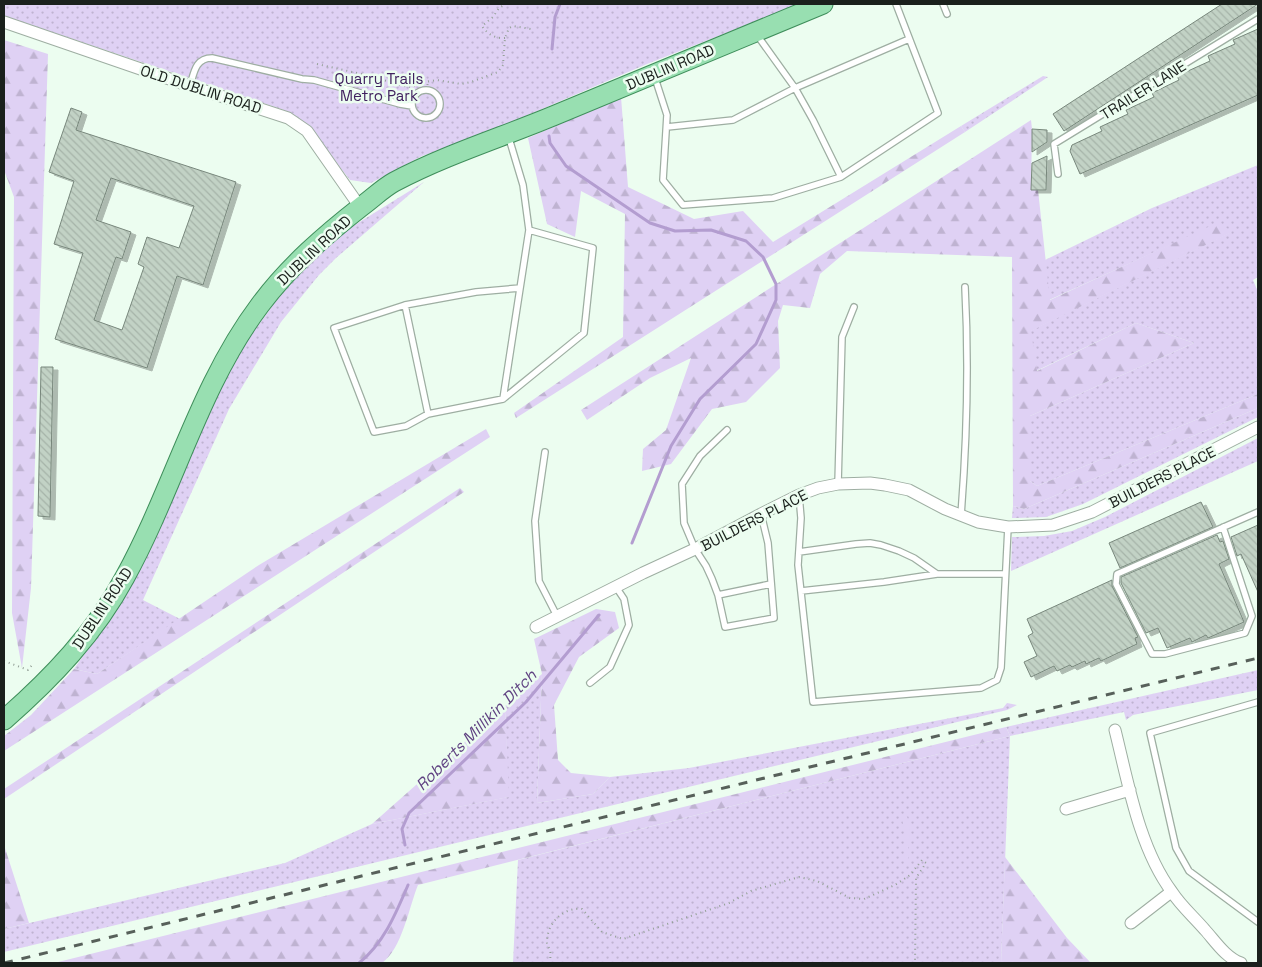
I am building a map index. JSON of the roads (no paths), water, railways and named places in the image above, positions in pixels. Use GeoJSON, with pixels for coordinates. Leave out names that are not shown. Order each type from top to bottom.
{"type":"FeatureCollection","features":[{"type":"Feature","properties":{"kind":"main road","name":"DUBLIN ROAD"},"geometry":{"type":"LineString","coordinates":[[4,720],[56,672],[90,632],[114,596],[136,556],[203,404],[227,355],[259,305],[292,267],[328,232],[391,183],[447,157],[823,4]]}},
{"type":"Feature","properties":{"kind":"street","name":"OLD DUBLIN ROAD"},"geometry":{"type":"LineString","coordinates":[[4,22],[190,86],[280,114],[307,131],[360,207]]}},
{"type":"Feature","properties":{"kind":"street","name":"BUILDERS PLACE"},"geometry":{"type":"LineString","coordinates":[[536,627],[695,549],[761,514],[818,488],[838,484],[870,483],[902,488],[978,522],[1008,527],[1053,526],[1092,512],[1258,428]]}},
{"type":"Feature","properties":{"kind":"street"},"geometry":{"type":"LineString","coordinates":[[1115,730],[1130,790],[1149,852],[1171,892],[1220,948],[1235,961],[1241,963]]}},
{"type":"Feature","properties":{"kind":"street"},"geometry":{"type":"LineString","coordinates":[[1066,809],[1130,790]]}},
{"type":"Feature","properties":{"kind":"street"},"geometry":{"type":"LineString","coordinates":[[1131,923],[1171,892]]}},
{"type":"Feature","properties":{"kind":"lane"},"geometry":{"type":"LineString","coordinates":[[653,74],[667,115],[664,180],[683,206],[774,198],[841,177],[938,113],[896,4]]}},
{"type":"Feature","properties":{"kind":"lane"},"geometry":{"type":"LineString","coordinates":[[943,4],[947,14]]}},
{"type":"Feature","properties":{"kind":"lane","name":"TRAILER LANE"},"geometry":{"type":"LineString","coordinates":[[1058,174],[1054,144],[1258,19]]}},
{"type":"Feature","properties":{"kind":"lane"},"geometry":{"type":"LineString","coordinates":[[754,32],[795,88],[841,177]]}},
{"type":"Feature","properties":{"kind":"lane"},"geometry":{"type":"LineString","coordinates":[[667,127],[732,120],[795,88],[909,39]]}},
{"type":"Feature","properties":{"kind":"lane"},"geometry":{"type":"LineString","coordinates":[[190,86],[196,66],[205,58],[212,58],[302,79],[314,80],[412,106],[417,114],[426,118],[438,112],[440,102],[439,98],[432,91],[427,90],[414,96],[412,106]]}},
{"type":"Feature","properties":{"kind":"lane"},"geometry":{"type":"LineString","coordinates":[[503,399],[529,230],[523,185],[508,133]]}},
{"type":"Feature","properties":{"kind":"lane"},"geometry":{"type":"LineString","coordinates":[[520,288],[476,292],[405,306],[334,328],[374,432],[406,426],[428,414],[503,399],[584,333],[593,248],[529,230]]}},
{"type":"Feature","properties":{"kind":"lane"},"geometry":{"type":"LineString","coordinates":[[961,515],[966,456],[968,394],[964,287]]}},
{"type":"Feature","properties":{"kind":"lane"},"geometry":{"type":"LineString","coordinates":[[405,306],[428,414]]}},
{"type":"Feature","properties":{"kind":"lane"},"geometry":{"type":"LineString","coordinates":[[838,484],[842,337],[854,307]]}},
{"type":"Feature","properties":{"kind":"lane"},"geometry":{"type":"LineString","coordinates":[[727,430],[700,456],[682,484],[684,524],[695,549],[706,566],[718,595],[725,627],[774,618],[768,543],[761,514]]}},
{"type":"Feature","properties":{"kind":"lane"},"geometry":{"type":"LineString","coordinates":[[544,452],[534,521],[539,582],[557,616]]}},
{"type":"Feature","properties":{"kind":"lane"},"geometry":{"type":"LineString","coordinates":[[799,496],[801,518],[798,565],[813,702],[981,688],[997,680],[1001,668],[1008,527]]}},
{"type":"Feature","properties":{"kind":"lane"},"geometry":{"type":"LineString","coordinates":[[1223,527],[1252,616],[1250,625],[1245,632],[1165,654],[1152,654],[1116,584],[1117,574],[1223,527],[1258,512]]}},
{"type":"Feature","properties":{"kind":"lane"},"geometry":{"type":"LineString","coordinates":[[799,552],[856,544],[881,545],[914,558],[937,574]]}},
{"type":"Feature","properties":{"kind":"lane"},"geometry":{"type":"LineString","coordinates":[[801,590],[884,582],[937,574],[1005,574]]}},
{"type":"Feature","properties":{"kind":"lane"},"geometry":{"type":"LineString","coordinates":[[718,595],[771,584]]}},
{"type":"Feature","properties":{"kind":"lane"},"geometry":{"type":"LineString","coordinates":[[590,682],[610,667],[630,625],[624,599],[616,587]]}},
{"type":"Feature","properties":{"kind":"lane"},"geometry":{"type":"LineString","coordinates":[[1258,702],[1150,733],[1176,848],[1184,863],[1189,871],[1258,922]]}},
{"type":"Feature","properties":{"kind":"waterway","name":"Roberts Millikin Ditch"},"geometry":{"type":"LineString","coordinates":[[552,49],[555,17],[560,4]]}},
{"type":"Feature","properties":{"kind":"waterway","name":"Roberts Millikin Ditch"},"geometry":{"type":"LineString","coordinates":[[549,136],[550,143],[566,166],[650,223],[675,231],[711,230],[746,241],[763,257],[776,284],[776,300],[756,344],[700,399],[671,446],[632,543]]}},
{"type":"Feature","properties":{"kind":"waterway","name":"Roberts Millikin Ditch"},"geometry":{"type":"LineString","coordinates":[[405,845],[402,829],[409,813],[526,702],[599,615]]}},
{"type":"Feature","properties":{"kind":"waterway","name":"Roberts Millikin Ditch"},"geometry":{"type":"LineString","coordinates":[[359,963],[382,937],[394,917],[408,885]]}},
{"type":"Feature","properties":{"kind":"railway"},"geometry":{"type":"LineString","coordinates":[[4,963],[1258,658]]}},
{"type":"Feature","properties":{"kind":"park label","name":"Quarry Trails Metro Park"},"geometry":{"type":"Point","coordinates":[379,86]}}]}
